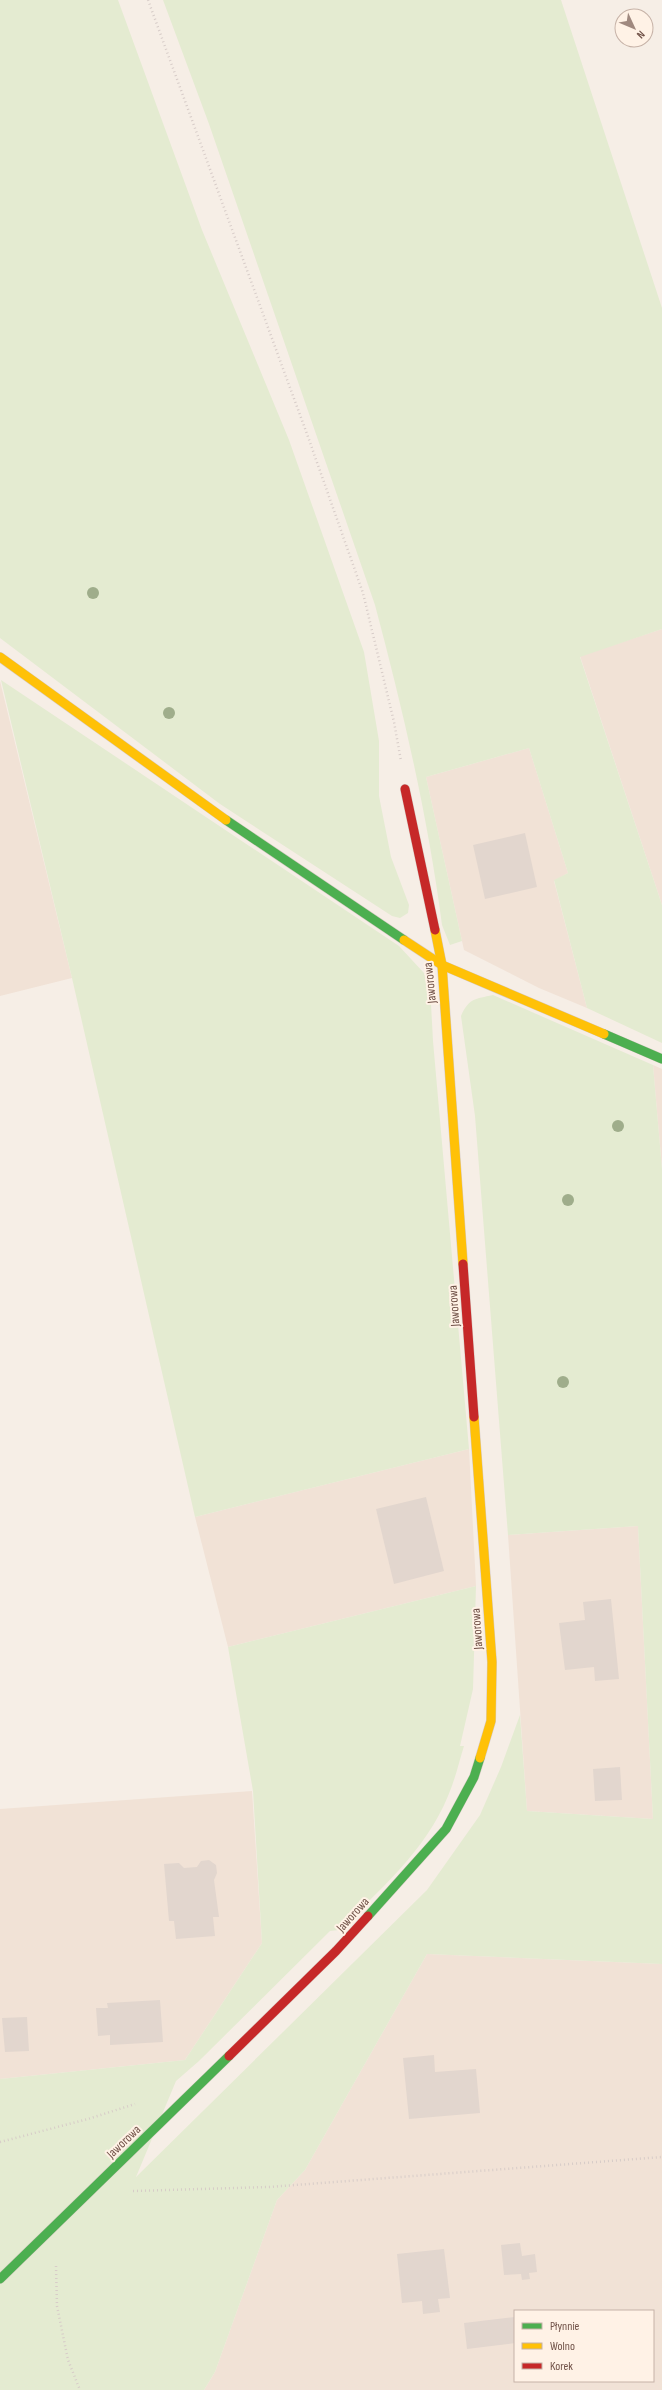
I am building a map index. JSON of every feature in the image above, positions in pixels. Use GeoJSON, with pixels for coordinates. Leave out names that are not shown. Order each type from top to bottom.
{"type":"FeatureCollection","features":[{"type":"Feature","properties":{"kind":"street"},"geometry":{"type":"LineString","coordinates":[[0,658],[217,814],[442,965],[662,1059]]}},
{"type":"Feature","properties":{"kind":"street","name":"Jaworowa"},"geometry":{"type":"LineString","coordinates":[[0,2279],[336,1951],[446,1829],[474,1777],[491,1721],[492,1662],[442,965],[406,789]]}},
{"type":"Feature","properties":{"kind":"path"},"geometry":{"type":"LineString","coordinates":[[148,0],[305,427],[363,593],[394,722],[406,789]]}},
{"type":"Feature","properties":{"kind":"path"},"geometry":{"type":"LineString","coordinates":[[0,2142],[88,2119],[140,2103]]}},
{"type":"Feature","properties":{"kind":"path"},"geometry":{"type":"LineString","coordinates":[[128,2192],[269,2187],[662,2157]]}},
{"type":"Feature","properties":{"kind":"path"},"geometry":{"type":"LineString","coordinates":[[56,2264],[56,2306],[68,2360],[80,2390]]}},
{"type":"Feature","properties":{"kind":"shaded area"},"geometry":{"type":"Polygon","coordinates":[[[662,629],[662,905],[580,656],[662,629]]]}},
{"type":"Feature","properties":{"kind":"shaded area"},"geometry":{"type":"Polygon","coordinates":[[[0,681],[72,978],[0,996],[0,681]]]}},
{"type":"Feature","properties":{"kind":"shaded area"},"geometry":{"type":"Polygon","coordinates":[[[529,748],[568,873],[554,881],[587,1008],[539,988],[464,950],[426,777],[529,748]]]}},
{"type":"Feature","properties":{"kind":"shaded area"},"geometry":{"type":"Polygon","coordinates":[[[653,1065],[662,1069],[662,1169],[653,1065]]]}},
{"type":"Feature","properties":{"kind":"shaded area"},"geometry":{"type":"Polygon","coordinates":[[[469,1449],[476,1586],[228,1647],[195,1517],[469,1449]]]}},
{"type":"Feature","properties":{"kind":"shaded area"},"geometry":{"type":"Polygon","coordinates":[[[638,1526],[653,1819],[527,1811],[508,1535],[638,1526]]]}},
{"type":"Feature","properties":{"kind":"shaded area"},"geometry":{"type":"Polygon","coordinates":[[[252,1791],[262,1943],[185,2060],[0,2079],[0,1809],[252,1791]]]}},
{"type":"Feature","properties":{"kind":"shaded area"},"geometry":{"type":"Polygon","coordinates":[[[427,1954],[662,1964],[662,2390],[204,2390],[215,2372],[277,2200],[305,2170],[427,1954]]]}},
{"type":"Feature","properties":{"kind":"green space"},"geometry":{"type":"Polygon","coordinates":[[[0,0],[118,0],[202,230],[289,440],[364,652],[379,741],[379,796],[391,857],[409,905],[408,913],[400,918],[392,916],[220,804],[0,638],[0,0]]]}},
{"type":"Feature","properties":{"kind":"green space"},"geometry":{"type":"Polygon","coordinates":[[[163,0],[561,0],[662,308],[662,629],[580,657],[662,905],[662,1043],[587,1008],[554,880],[568,873],[529,748],[426,777],[462,941],[450,945],[442,925],[430,844],[414,764],[375,605],[209,124],[163,0]]]}},
{"type":"Feature","properties":{"kind":"green space"},"geometry":{"type":"Polygon","coordinates":[[[1,680],[399,946],[424,973],[431,1004],[469,1449],[195,1517],[72,978],[1,680]]]}},
{"type":"Feature","properties":{"kind":"green space"},"geometry":{"type":"Polygon","coordinates":[[[493,995],[653,1065],[662,1169],[662,1964],[427,1954],[305,2170],[277,2200],[215,2372],[204,2390],[0,2390],[0,2079],[185,2060],[262,1943],[253,1791],[228,1647],[476,1586],[473,1689],[460,1746],[464,1746],[455,1777],[439,1816],[415,1852],[386,1884],[339,1930],[330,1931],[199,2061],[176,2081],[136,2177],[427,1890],[480,1815],[501,1767],[520,1715],[527,1811],[653,1819],[638,1526],[508,1535],[475,1116],[461,1016],[473,1000],[493,995]]]}},
{"type":"Feature","properties":{"kind":"building"},"geometry":{"type":"Polygon","coordinates":[[[525,833],[537,887],[485,899],[473,845],[525,833]]]}},
{"type":"Feature","properties":{"kind":"building"},"geometry":{"type":"Polygon","coordinates":[[[426,1497],[444,1571],[394,1584],[376,1509],[426,1497]]]}},
{"type":"Feature","properties":{"kind":"building"},"geometry":{"type":"Polygon","coordinates":[[[611,1599],[619,1679],[595,1681],[594,1667],[565,1670],[559,1623],[585,1620],[583,1602],[611,1599]]]}},
{"type":"Feature","properties":{"kind":"building"},"geometry":{"type":"Polygon","coordinates":[[[620,1767],[622,1800],[595,1801],[593,1769],[620,1767]]]}},
{"type":"Feature","properties":{"kind":"building"},"geometry":{"type":"Polygon","coordinates":[[[209,1860],[216,1865],[217,1873],[214,1880],[219,1917],[213,1917],[215,1936],[176,1939],[174,1921],[169,1921],[164,1864],[179,1863],[184,1868],[197,1867],[201,1861],[209,1860]]]}},
{"type":"Feature","properties":{"kind":"building"},"geometry":{"type":"Polygon","coordinates":[[[160,2000],[163,2042],[110,2045],[110,2035],[98,2036],[96,2008],[108,2008],[107,2003],[160,2000]]]}},
{"type":"Feature","properties":{"kind":"building"},"geometry":{"type":"Polygon","coordinates":[[[27,2017],[29,2051],[5,2052],[2,2018],[27,2017]]]}},
{"type":"Feature","properties":{"kind":"building"},"geometry":{"type":"Polygon","coordinates":[[[434,2055],[435,2072],[476,2069],[480,2113],[409,2119],[403,2058],[434,2055]]]}},
{"type":"Feature","properties":{"kind":"building"},"geometry":{"type":"Polygon","coordinates":[[[520,2243],[522,2256],[535,2254],[537,2272],[529,2273],[530,2279],[522,2280],[521,2274],[504,2275],[501,2245],[520,2243]]]}},
{"type":"Feature","properties":{"kind":"building"},"geometry":{"type":"Polygon","coordinates":[[[444,2249],[450,2298],[438,2299],[440,2312],[423,2314],[422,2301],[402,2303],[397,2254],[444,2249]]]}},
{"type":"Feature","properties":{"kind":"building"},"geometry":{"type":"Polygon","coordinates":[[[514,2317],[514,2343],[467,2349],[464,2323],[514,2317]]]}},
{"type":"Feature","properties":{"kind":"traffic: fast"},"geometry":{"type":"LineString","coordinates":[[226,820],[404,940]]}},
{"type":"Feature","properties":{"kind":"traffic: fast"},"geometry":{"type":"LineString","coordinates":[[604,1034],[662,1059]]}},
{"type":"Feature","properties":{"kind":"traffic: fast"},"geometry":{"type":"LineString","coordinates":[[368,1916],[446,1829],[474,1777],[480,1758]]}},
{"type":"Feature","properties":{"kind":"traffic: fast"},"geometry":{"type":"LineString","coordinates":[[0,2279],[229,2056]]}},
{"type":"Feature","properties":{"kind":"traffic: slow"},"geometry":{"type":"LineString","coordinates":[[0,657],[226,820]]}},
{"type":"Feature","properties":{"kind":"traffic: slow"},"geometry":{"type":"LineString","coordinates":[[435,930],[442,965],[463,1264]]}},
{"type":"Feature","properties":{"kind":"traffic: slow"},"geometry":{"type":"LineString","coordinates":[[404,940],[442,965],[604,1034]]}},
{"type":"Feature","properties":{"kind":"traffic: slow"},"geometry":{"type":"LineString","coordinates":[[474,1417],[492,1662],[491,1721],[480,1758]]}},
{"type":"Feature","properties":{"kind":"traffic: jam"},"geometry":{"type":"LineString","coordinates":[[405,789],[435,930]]}},
{"type":"Feature","properties":{"kind":"traffic: jam"},"geometry":{"type":"LineString","coordinates":[[463,1264],[474,1417]]}},
{"type":"Feature","properties":{"kind":"traffic: jam"},"geometry":{"type":"LineString","coordinates":[[229,2056],[336,1951],[368,1916]]}}]}
